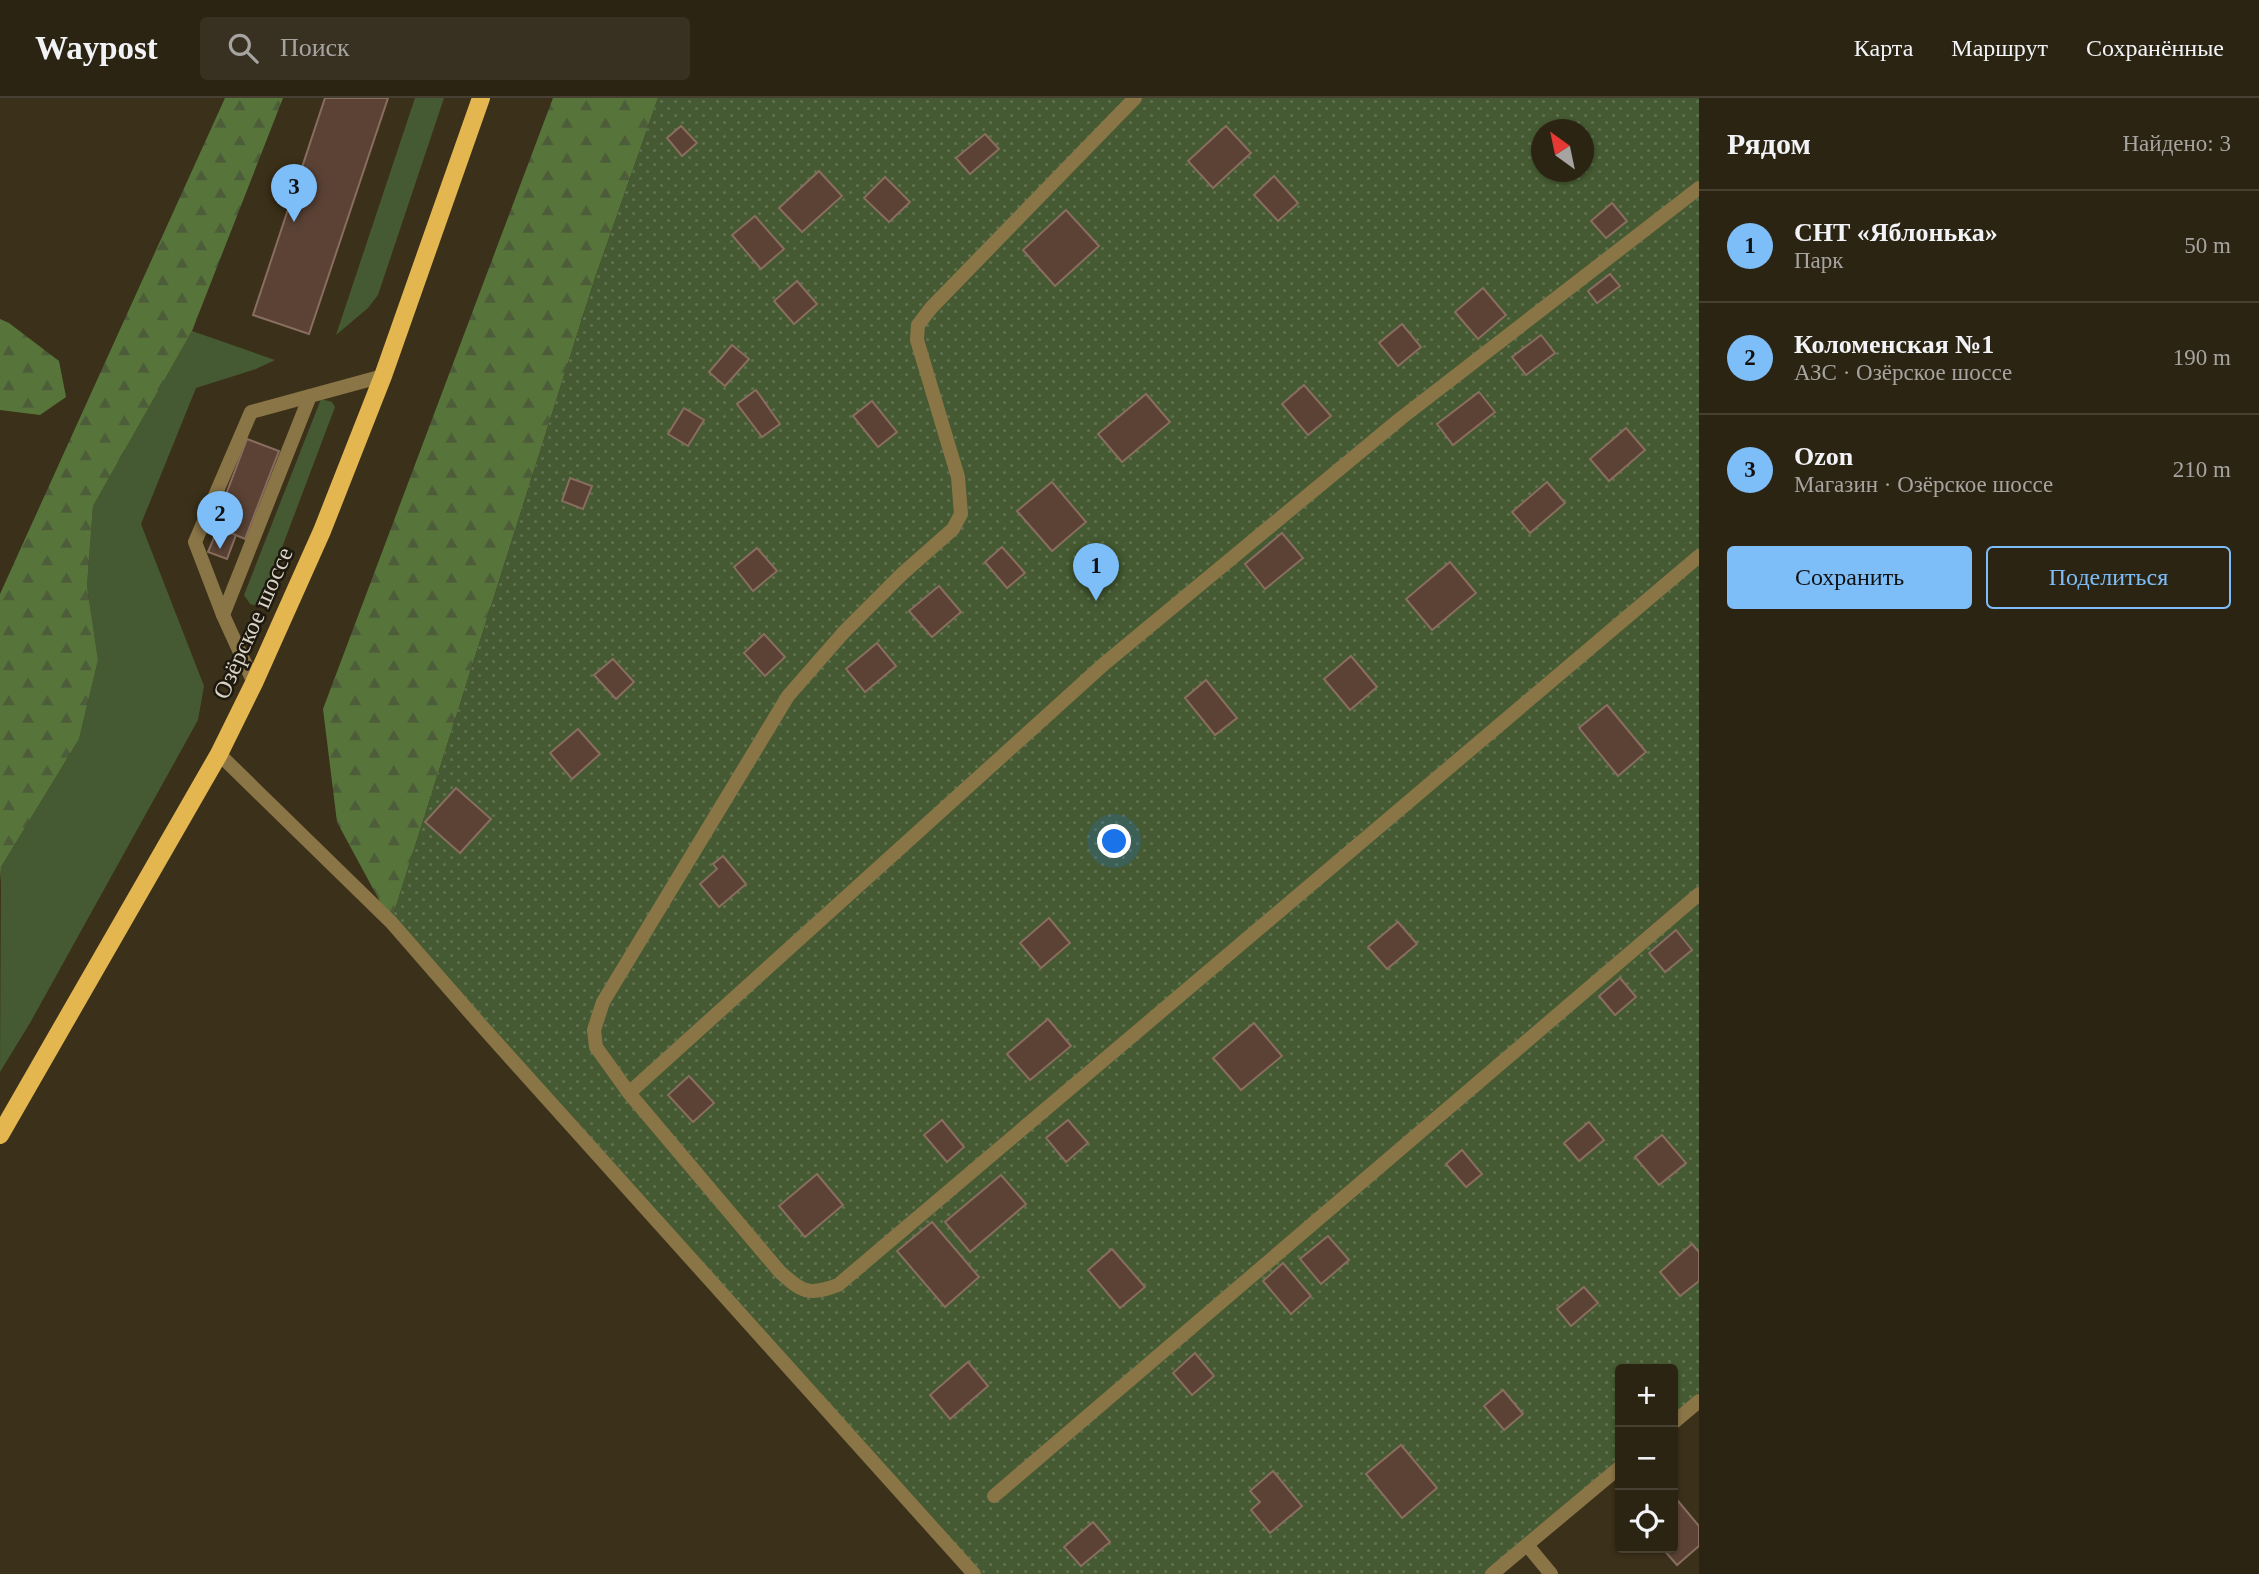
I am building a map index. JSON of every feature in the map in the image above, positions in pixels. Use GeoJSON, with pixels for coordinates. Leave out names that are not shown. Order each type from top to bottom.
{"type":"FeatureCollection","features":[{"type":"Feature","properties":{"kind":"main road","name":"Озёрское шоссе"},"geometry":{"type":"LineString","coordinates":[[0,1135],[219,754],[254,683],[322,531],[383,376],[481,98]]}},
{"type":"Feature","properties":{"kind":"street"},"geometry":{"type":"LineString","coordinates":[[1135,98],[931,308],[918,325],[917,340],[958,477],[961,514],[953,529],[902,574],[854,622],[788,696],[603,1002],[594,1030],[596,1047],[629,1093],[800,1290],[819,1292],[838,1285],[1699,556]]}},
{"type":"Feature","properties":{"kind":"street"},"geometry":{"type":"LineString","coordinates":[[629,1093],[1104,664],[1400,419],[1699,188]]}},
{"type":"Feature","properties":{"kind":"street"},"geometry":{"type":"LineString","coordinates":[[254,683],[223,615],[195,542],[251,412],[383,376]]}},
{"type":"Feature","properties":{"kind":"street"},"geometry":{"type":"LineString","coordinates":[[223,615],[310,396]]}},
{"type":"Feature","properties":{"kind":"street"},"geometry":{"type":"LineString","coordinates":[[219,754],[391,922],[974,1574]]}},
{"type":"Feature","properties":{"kind":"street"},"geometry":{"type":"LineString","coordinates":[[994,1496],[1699,894]]}},
{"type":"Feature","properties":{"kind":"street"},"geometry":{"type":"LineString","coordinates":[[1678,1419],[1699,1401]]}},
{"type":"Feature","properties":{"kind":"street"},"geometry":{"type":"LineString","coordinates":[[1492,1574],[1615,1471]]}},
{"type":"Feature","properties":{"kind":"street"},"geometry":{"type":"LineString","coordinates":[[1527,1545],[1551,1574]]}},
{"type":"Feature","properties":{"kind":"green space"},"geometry":{"type":"Polygon","coordinates":[[[225,98],[283,98],[192,331],[93,506],[87,586],[98,660],[79,739],[1,867],[0,883],[0,594],[225,98]]]}},
{"type":"Feature","properties":{"kind":"green space"},"geometry":{"type":"Polygon","coordinates":[[[415,98],[444,98],[378,295],[368,308],[336,335],[415,98]]]}},
{"type":"Feature","properties":{"kind":"green space"},"geometry":{"type":"Polygon","coordinates":[[[553,98],[658,98],[594,281],[391,922],[337,822],[323,709],[553,98]]]}},
{"type":"Feature","properties":{"kind":"green space"},"geometry":{"type":"Polygon","coordinates":[[[658,98],[1699,98],[1699,1401],[1678,1419],[1678,1364],[1615,1364],[1615,1471],[1492,1574],[974,1574],[391,922],[594,281],[658,98]]]}},
{"type":"Feature","properties":{"kind":"green space"},"geometry":{"type":"Polygon","coordinates":[[[0,319],[59,361],[66,397],[40,415],[0,410],[0,319]]]}},
{"type":"Feature","properties":{"kind":"green space"},"geometry":{"type":"Polygon","coordinates":[[[192,331],[275,360],[256,369],[196,388],[141,524],[204,686],[198,720],[30,1023],[0,1072],[1,867],[79,739],[98,660],[87,586],[93,506],[192,331]]]}},
{"type":"Feature","properties":{"kind":"green space"},"geometry":{"type":"Polygon","coordinates":[[[321,399],[332,402],[335,407],[261,603],[257,606],[250,604],[244,595],[321,399]]]}},
{"type":"Feature","properties":{"kind":"building"},"geometry":{"type":"Polygon","coordinates":[[[325,98],[388,98],[309,334],[253,315],[325,98]]]}},
{"type":"Feature","properties":{"kind":"building"},"geometry":{"type":"Polygon","coordinates":[[[681,126],[697,143],[682,156],[667,138],[681,126]]]}},
{"type":"Feature","properties":{"kind":"building"},"geometry":{"type":"Polygon","coordinates":[[[1226,126],[1251,153],[1213,188],[1188,161],[1226,126]]]}},
{"type":"Feature","properties":{"kind":"building"},"geometry":{"type":"Polygon","coordinates":[[[985,134],[999,149],[970,174],[956,158],[985,134]]]}},
{"type":"Feature","properties":{"kind":"building"},"geometry":{"type":"Polygon","coordinates":[[[819,171],[842,196],[802,232],[779,208],[819,171]]]}},
{"type":"Feature","properties":{"kind":"building"},"geometry":{"type":"Polygon","coordinates":[[[1274,176],[1298,203],[1278,221],[1254,195],[1274,176]]]}},
{"type":"Feature","properties":{"kind":"building"},"geometry":{"type":"Polygon","coordinates":[[[885,177],[910,202],[889,222],[864,198],[885,177]]]}},
{"type":"Feature","properties":{"kind":"building"},"geometry":{"type":"Polygon","coordinates":[[[1612,203],[1627,221],[1606,238],[1591,221],[1612,203]]]}},
{"type":"Feature","properties":{"kind":"building"},"geometry":{"type":"Polygon","coordinates":[[[1066,210],[1099,246],[1055,286],[1023,250],[1066,210]]]}},
{"type":"Feature","properties":{"kind":"building"},"geometry":{"type":"Polygon","coordinates":[[[755,216],[784,249],[761,269],[732,235],[755,216]]]}},
{"type":"Feature","properties":{"kind":"building"},"geometry":{"type":"Polygon","coordinates":[[[1610,274],[1620,286],[1597,303],[1588,291],[1610,274]]]}},
{"type":"Feature","properties":{"kind":"building"},"geometry":{"type":"Polygon","coordinates":[[[797,281],[817,304],[794,324],[774,301],[797,281]]]}},
{"type":"Feature","properties":{"kind":"building"},"geometry":{"type":"Polygon","coordinates":[[[1483,288],[1506,315],[1478,339],[1455,312],[1483,288]]]}},
{"type":"Feature","properties":{"kind":"building"},"geometry":{"type":"Polygon","coordinates":[[[1402,324],[1421,347],[1398,366],[1379,343],[1402,324]]]}},
{"type":"Feature","properties":{"kind":"building"},"geometry":{"type":"Polygon","coordinates":[[[1541,335],[1555,353],[1526,375],[1512,357],[1541,335]]]}},
{"type":"Feature","properties":{"kind":"building"},"geometry":{"type":"Polygon","coordinates":[[[732,345],[749,359],[725,386],[709,372],[732,345]]]}},
{"type":"Feature","properties":{"kind":"building"},"geometry":{"type":"Polygon","coordinates":[[[1304,385],[1331,416],[1308,435],[1282,404],[1304,385]]]}},
{"type":"Feature","properties":{"kind":"building"},"geometry":{"type":"Polygon","coordinates":[[[756,390],[780,424],[762,437],[737,404],[756,390]]]}},
{"type":"Feature","properties":{"kind":"building"},"geometry":{"type":"Polygon","coordinates":[[[1479,392],[1495,412],[1453,445],[1437,424],[1479,392]]]}},
{"type":"Feature","properties":{"kind":"building"},"geometry":{"type":"Polygon","coordinates":[[[1146,394],[1170,422],[1122,462],[1098,434],[1146,394]]]}},
{"type":"Feature","properties":{"kind":"building"},"geometry":{"type":"Polygon","coordinates":[[[872,401],[897,432],[878,447],[853,416],[872,401]]]}},
{"type":"Feature","properties":{"kind":"building"},"geometry":{"type":"Polygon","coordinates":[[[684,408],[704,420],[688,446],[668,434],[684,408]]]}},
{"type":"Feature","properties":{"kind":"building"},"geometry":{"type":"Polygon","coordinates":[[[1626,428],[1645,450],[1609,481],[1590,459],[1626,428]]]}},
{"type":"Feature","properties":{"kind":"building"},"geometry":{"type":"Polygon","coordinates":[[[247,439],[279,451],[245,539],[214,526],[247,439]]]}},
{"type":"Feature","properties":{"kind":"building"},"geometry":{"type":"Polygon","coordinates":[[[570,478],[592,486],[583,509],[562,501],[570,478]]]}},
{"type":"Feature","properties":{"kind":"building"},"geometry":{"type":"Polygon","coordinates":[[[1052,482],[1086,522],[1052,551],[1017,511],[1052,482]]]}},
{"type":"Feature","properties":{"kind":"building"},"geometry":{"type":"Polygon","coordinates":[[[1547,482],[1565,503],[1530,533],[1512,512],[1547,482]]]}},
{"type":"Feature","properties":{"kind":"building"},"geometry":{"type":"Polygon","coordinates":[[[218,528],[236,535],[227,559],[208,552],[218,528]]]}},
{"type":"Feature","properties":{"kind":"building"},"geometry":{"type":"Polygon","coordinates":[[[1282,533],[1303,558],[1265,589],[1245,564],[1282,533]]]}},
{"type":"Feature","properties":{"kind":"building"},"geometry":{"type":"Polygon","coordinates":[[[1002,547],[1025,573],[1007,588],[985,562],[1002,547]]]}},
{"type":"Feature","properties":{"kind":"building"},"geometry":{"type":"Polygon","coordinates":[[[757,548],[777,571],[753,591],[734,567],[757,548]]]}},
{"type":"Feature","properties":{"kind":"building"},"geometry":{"type":"Polygon","coordinates":[[[1450,562],[1476,593],[1432,630],[1406,599],[1450,562]]]}},
{"type":"Feature","properties":{"kind":"building"},"geometry":{"type":"Polygon","coordinates":[[[939,586],[961,612],[932,637],[909,611],[939,586]]]}},
{"type":"Feature","properties":{"kind":"building"},"geometry":{"type":"Polygon","coordinates":[[[764,634],[785,657],[765,676],[744,653],[764,634]]]}},
{"type":"Feature","properties":{"kind":"building"},"geometry":{"type":"Polygon","coordinates":[[[877,643],[896,666],[865,692],[846,669],[877,643]]]}},
{"type":"Feature","properties":{"kind":"building"},"geometry":{"type":"Polygon","coordinates":[[[1351,656],[1377,687],[1350,710],[1324,679],[1351,656]]]}},
{"type":"Feature","properties":{"kind":"building"},"geometry":{"type":"Polygon","coordinates":[[[613,659],[634,682],[616,699],[594,675],[613,659]]]}},
{"type":"Feature","properties":{"kind":"building"},"geometry":{"type":"Polygon","coordinates":[[[1206,680],[1237,718],[1215,735],[1185,698],[1206,680]]]}},
{"type":"Feature","properties":{"kind":"building"},"geometry":{"type":"Polygon","coordinates":[[[1607,705],[1646,752],[1618,776],[1579,728],[1607,705]]]}},
{"type":"Feature","properties":{"kind":"building"},"geometry":{"type":"Polygon","coordinates":[[[578,729],[600,754],[572,779],[550,753],[578,729]]]}},
{"type":"Feature","properties":{"kind":"building"},"geometry":{"type":"Polygon","coordinates":[[[456,788],[491,819],[460,853],[425,822],[456,788]]]}},
{"type":"Feature","properties":{"kind":"building"},"geometry":{"type":"Polygon","coordinates":[[[723,856],[746,884],[719,907],[700,884],[717,869],[713,864],[723,856]]]}},
{"type":"Feature","properties":{"kind":"building"},"geometry":{"type":"Polygon","coordinates":[[[1049,918],[1070,943],[1041,968],[1020,943],[1049,918]]]}},
{"type":"Feature","properties":{"kind":"building"},"geometry":{"type":"Polygon","coordinates":[[[1398,922],[1417,944],[1387,969],[1368,947],[1398,922]]]}},
{"type":"Feature","properties":{"kind":"building"},"geometry":{"type":"Polygon","coordinates":[[[1676,930],[1692,950],[1665,972],[1649,953],[1676,930]]]}},
{"type":"Feature","properties":{"kind":"building"},"geometry":{"type":"Polygon","coordinates":[[[1620,978],[1636,997],[1615,1015],[1599,996],[1620,978]]]}},
{"type":"Feature","properties":{"kind":"building"},"geometry":{"type":"Polygon","coordinates":[[[1048,1019],[1071,1046],[1030,1080],[1007,1054],[1048,1019]]]}},
{"type":"Feature","properties":{"kind":"building"},"geometry":{"type":"Polygon","coordinates":[[[1254,1023],[1282,1056],[1241,1090],[1213,1058],[1254,1023]]]}},
{"type":"Feature","properties":{"kind":"building"},"geometry":{"type":"Polygon","coordinates":[[[689,1076],[714,1103],[693,1122],[668,1095],[689,1076]]]}},
{"type":"Feature","properties":{"kind":"building"},"geometry":{"type":"Polygon","coordinates":[[[942,1120],[964,1147],[947,1162],[924,1135],[942,1120]]]}},
{"type":"Feature","properties":{"kind":"building"},"geometry":{"type":"Polygon","coordinates":[[[1068,1120],[1088,1143],[1066,1162],[1046,1138],[1068,1120]]]}},
{"type":"Feature","properties":{"kind":"building"},"geometry":{"type":"Polygon","coordinates":[[[1589,1122],[1604,1140],[1579,1161],[1564,1143],[1589,1122]]]}},
{"type":"Feature","properties":{"kind":"building"},"geometry":{"type":"Polygon","coordinates":[[[1662,1135],[1686,1163],[1659,1185],[1635,1157],[1662,1135]]]}},
{"type":"Feature","properties":{"kind":"building"},"geometry":{"type":"Polygon","coordinates":[[[1462,1150],[1482,1174],[1466,1187],[1446,1164],[1462,1150]]]}},
{"type":"Feature","properties":{"kind":"building"},"geometry":{"type":"Polygon","coordinates":[[[817,1174],[843,1205],[805,1237],[779,1206],[817,1174]]]}},
{"type":"Feature","properties":{"kind":"building"},"geometry":{"type":"Polygon","coordinates":[[[1001,1175],[1026,1204],[970,1252],[945,1222],[1001,1175]]]}},
{"type":"Feature","properties":{"kind":"building"},"geometry":{"type":"Polygon","coordinates":[[[932,1222],[979,1277],[945,1307],[897,1251],[932,1222]]]}},
{"type":"Feature","properties":{"kind":"building"},"geometry":{"type":"Polygon","coordinates":[[[1328,1236],[1349,1260],[1321,1284],[1300,1259],[1328,1236]]]}},
{"type":"Feature","properties":{"kind":"building"},"geometry":{"type":"Polygon","coordinates":[[[1692,1244],[1699,1252],[1699,1281],[1680,1296],[1660,1272],[1692,1244]]]}},
{"type":"Feature","properties":{"kind":"building"},"geometry":{"type":"Polygon","coordinates":[[[1112,1249],[1145,1287],[1120,1308],[1088,1270],[1112,1249]]]}},
{"type":"Feature","properties":{"kind":"building"},"geometry":{"type":"Polygon","coordinates":[[[1283,1263],[1311,1296],[1291,1314],[1263,1281],[1283,1263]]]}},
{"type":"Feature","properties":{"kind":"building"},"geometry":{"type":"Polygon","coordinates":[[[1584,1287],[1598,1303],[1571,1326],[1557,1309],[1584,1287]]]}},
{"type":"Feature","properties":{"kind":"building"},"geometry":{"type":"Polygon","coordinates":[[[1195,1353],[1214,1376],[1192,1395],[1173,1373],[1195,1353]]]}},
{"type":"Feature","properties":{"kind":"building"},"geometry":{"type":"Polygon","coordinates":[[[968,1362],[988,1386],[950,1419],[930,1395],[968,1362]]]}},
{"type":"Feature","properties":{"kind":"building"},"geometry":{"type":"Polygon","coordinates":[[[1503,1390],[1523,1414],[1504,1430],[1484,1406],[1503,1390]]]}},
{"type":"Feature","properties":{"kind":"building"},"geometry":{"type":"Polygon","coordinates":[[[1401,1445],[1437,1488],[1402,1518],[1366,1474],[1401,1445]]]}},
{"type":"Feature","properties":{"kind":"building"},"geometry":{"type":"Polygon","coordinates":[[[1273,1471],[1302,1506],[1270,1533],[1251,1510],[1260,1502],[1250,1491],[1273,1471]]]}},
{"type":"Feature","properties":{"kind":"building"},"geometry":{"type":"Polygon","coordinates":[[[1678,1501],[1699,1526],[1699,1546],[1677,1565],[1666,1553],[1678,1553],[1678,1501]]]}},
{"type":"Feature","properties":{"kind":"building"},"geometry":{"type":"Polygon","coordinates":[[[1093,1522],[1110,1542],[1081,1566],[1064,1547],[1093,1522]]]}},
{"type":"Feature","properties":{"kind":"place","name":"Ozon"},"geometry":{"type":"Point","coordinates":[294,222]}},
{"type":"Feature","properties":{"kind":"place","name":"Коломенская №1"},"geometry":{"type":"Point","coordinates":[220,549]}},
{"type":"Feature","properties":{"kind":"place","name":"СНТ «Яблонька»"},"geometry":{"type":"Point","coordinates":[1096,601]}}]}
